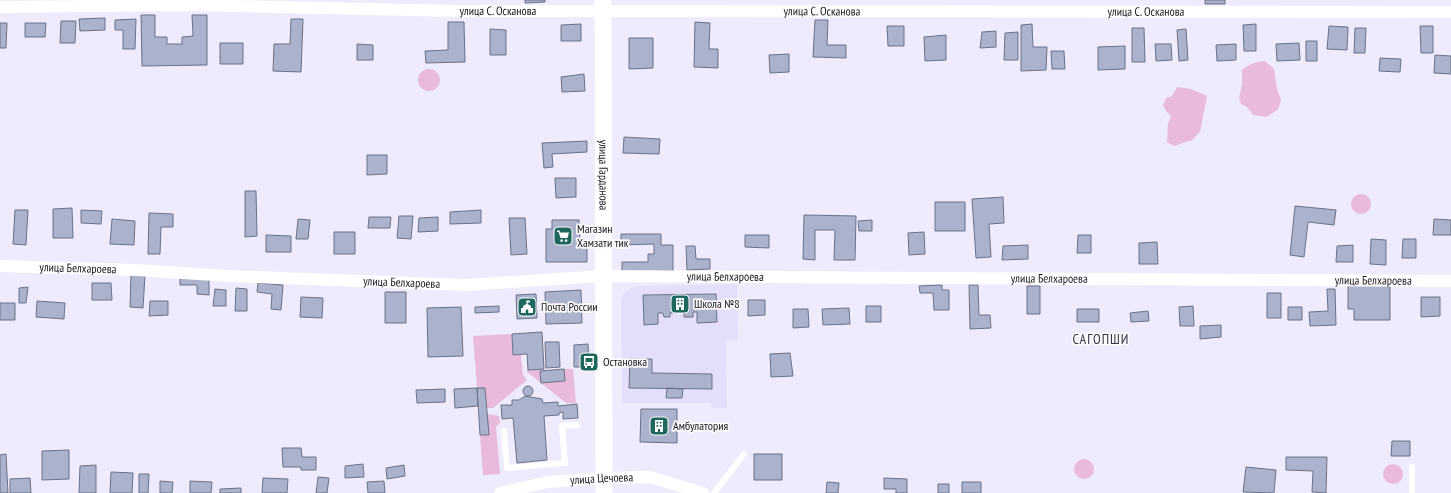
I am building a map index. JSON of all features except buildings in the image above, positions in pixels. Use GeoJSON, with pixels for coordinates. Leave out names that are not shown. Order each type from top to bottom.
{"type":"FeatureCollection","features":[{"type":"Feature","properties":{"kind":"street","name":"улица С. Осканова"},"geometry":{"type":"LineString","coordinates":[[0,6],[188,5],[455,11],[603,5],[1451,12]]}},
{"type":"Feature","properties":{"kind":"street","name":"улица Гарданова"},"geometry":{"type":"LineString","coordinates":[[603,5],[604,486]]}},
{"type":"Feature","properties":{"kind":"street","name":"улица Белхароева"},"geometry":{"type":"LineString","coordinates":[[0,266],[137,270],[229,276],[466,285],[603,276],[1451,281]]}},
{"type":"Feature","properties":{"kind":"street","name":"улица Цечоева"},"geometry":{"type":"LineString","coordinates":[[500,493],[547,482],[604,486],[650,478],[703,493]]}},
{"type":"Feature","properties":{"kind":"lane"},"geometry":{"type":"LineString","coordinates":[[504,431],[508,470],[565,463],[562,426],[577,425]]}},
{"type":"Feature","properties":{"kind":"lane"},"geometry":{"type":"LineString","coordinates":[[714,493],[744,454]]}},
{"type":"Feature","properties":{"kind":"lane"},"geometry":{"type":"LineString","coordinates":[[1412,467],[1412,493]]}},
{"type":"Feature","properties":{"kind":"shaded area"},"geometry":{"type":"Polygon","coordinates":[[[1265,61],[1274,69],[1277,89],[1281,100],[1276,111],[1266,117],[1253,115],[1247,107],[1241,104],[1239,98],[1242,85],[1242,70],[1252,64],[1265,61]]]}},
{"type":"Feature","properties":{"kind":"shaded area"},"geometry":{"type":"Polygon","coordinates":[[[429,69],[437,72],[440,80],[437,88],[429,91],[421,88],[418,80],[421,72],[429,69]]]}},
{"type":"Feature","properties":{"kind":"shaded area"},"geometry":{"type":"Polygon","coordinates":[[[1177,87],[1191,89],[1207,96],[1200,132],[1192,140],[1174,146],[1167,142],[1168,124],[1171,116],[1163,105],[1166,98],[1172,96],[1177,87]]]}},
{"type":"Feature","properties":{"kind":"shaded area"},"geometry":{"type":"Polygon","coordinates":[[[1361,194],[1368,197],[1371,204],[1368,211],[1361,214],[1354,211],[1351,204],[1354,197],[1361,194]]]}},
{"type":"Feature","properties":{"kind":"shaded area"},"geometry":{"type":"Polygon","coordinates":[[[737,284],[738,340],[726,341],[727,408],[712,408],[711,403],[622,403],[621,299],[624,293],[631,288],[640,286],[737,284]]]}},
{"type":"Feature","properties":{"kind":"shaded area"},"geometry":{"type":"Polygon","coordinates":[[[512,334],[513,355],[521,355],[523,375],[527,380],[493,408],[487,408],[485,388],[477,388],[473,336],[512,334]]]}},
{"type":"Feature","properties":{"kind":"shaded area"},"geometry":{"type":"Polygon","coordinates":[[[544,369],[544,371],[540,371],[541,383],[565,381],[564,369],[573,369],[576,403],[566,403],[527,372],[527,370],[544,369]]]}},
{"type":"Feature","properties":{"kind":"shaded area"},"geometry":{"type":"Polygon","coordinates":[[[487,414],[499,416],[500,423],[496,427],[500,474],[483,475],[480,435],[489,435],[487,414]]]}},
{"type":"Feature","properties":{"kind":"shaded area"},"geometry":{"type":"Polygon","coordinates":[[[1084,459],[1091,462],[1094,469],[1091,476],[1084,479],[1077,476],[1074,469],[1077,462],[1084,459]]]}},
{"type":"Feature","properties":{"kind":"shaded area"},"geometry":{"type":"Polygon","coordinates":[[[1393,464],[1400,467],[1403,474],[1400,481],[1393,484],[1386,481],[1383,474],[1386,467],[1393,464]]]}},
{"type":"Feature","properties":{"kind":"place","name":"Магазин Хамзати тик"},"geometry":{"type":"Point","coordinates":[563,236]}},
{"type":"Feature","properties":{"kind":"place","name":"Школа №8"},"geometry":{"type":"Point","coordinates":[680,304]}},
{"type":"Feature","properties":{"kind":"place","name":"Почта России"},"geometry":{"type":"Point","coordinates":[527,307]}},
{"type":"Feature","properties":{"kind":"place","name":"Остановка"},"geometry":{"type":"Point","coordinates":[589,362]}},
{"type":"Feature","properties":{"kind":"place","name":"Амбулатория"},"geometry":{"type":"Point","coordinates":[659,426]}},
{"type":"Feature","properties":{"kind":"district","name":"САГОПШИ"},"geometry":{"type":"Point","coordinates":[1101,339]}}]}
